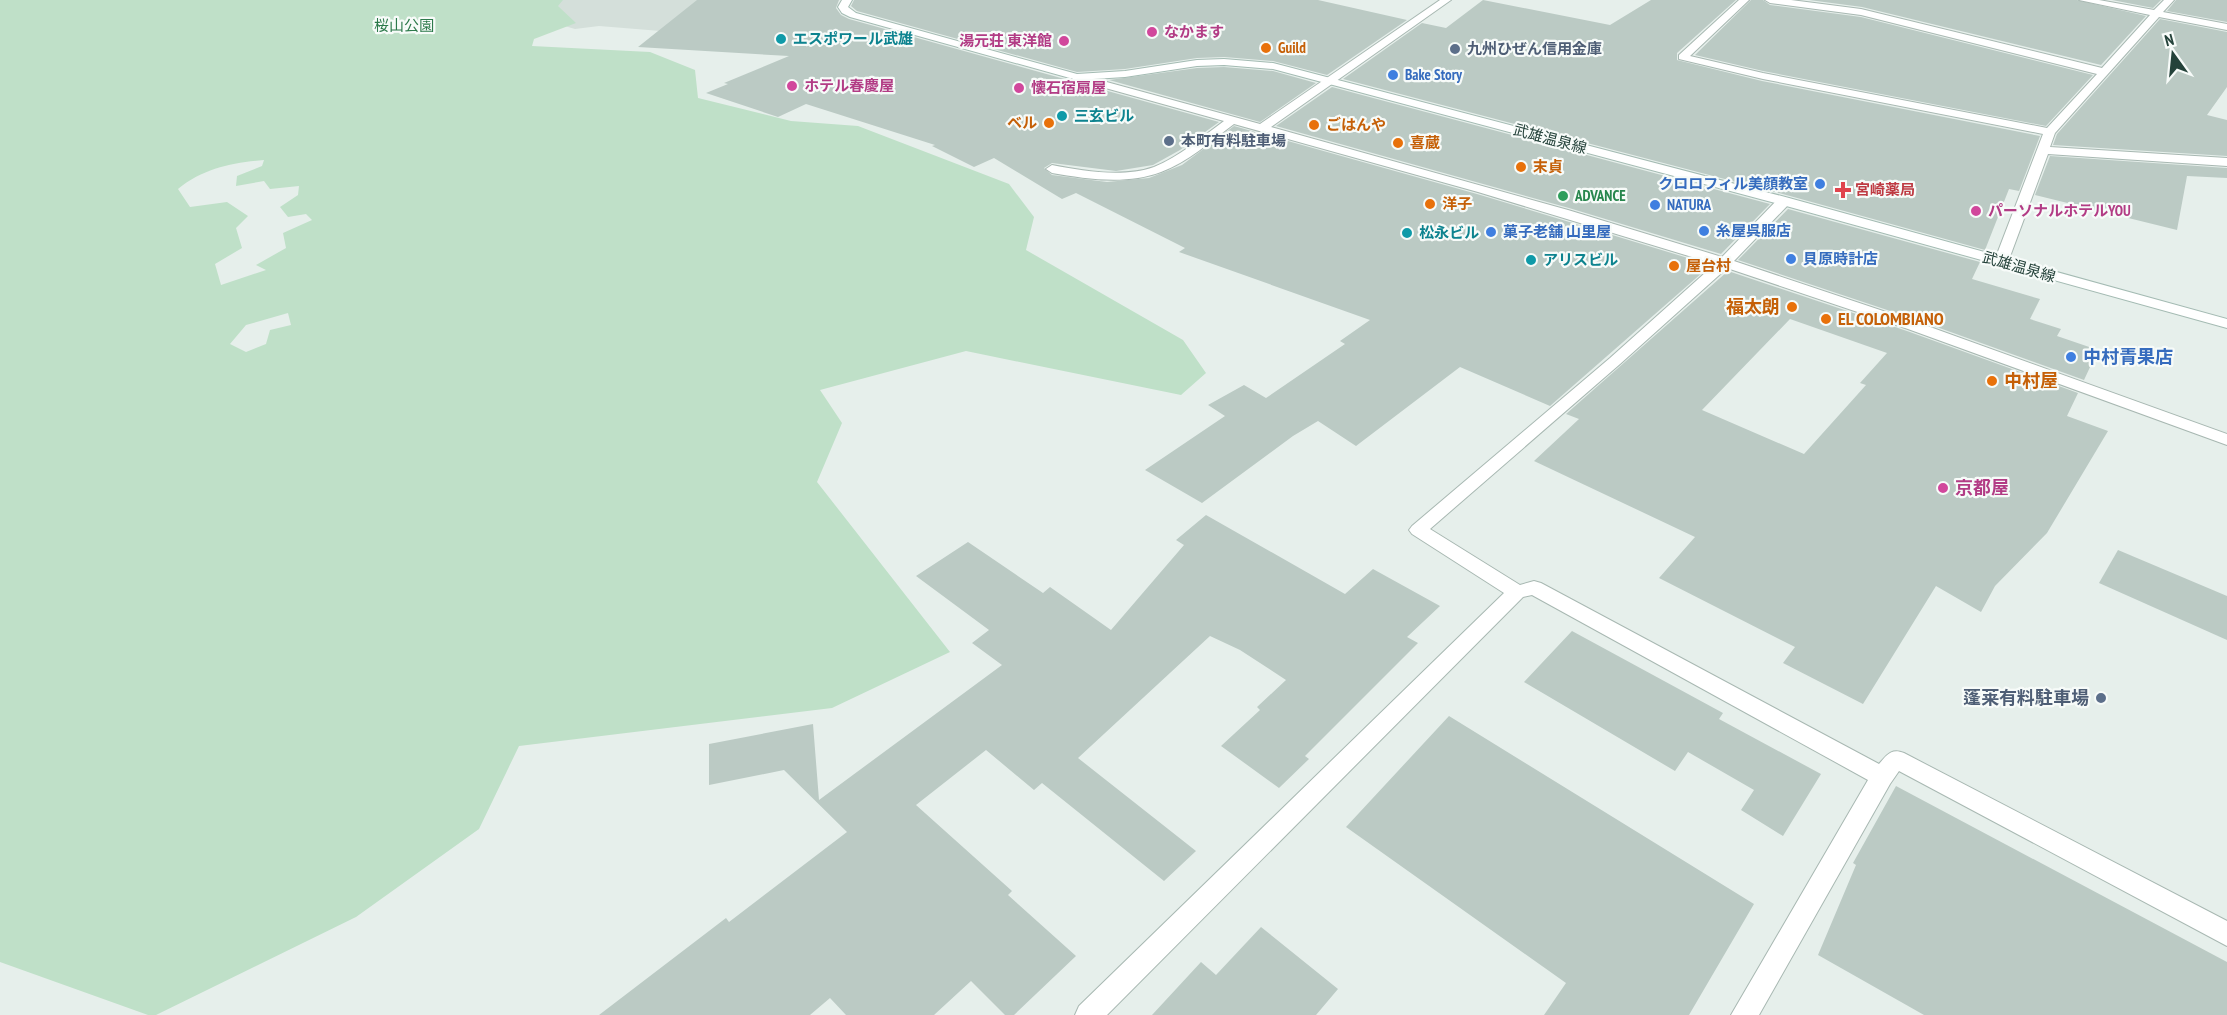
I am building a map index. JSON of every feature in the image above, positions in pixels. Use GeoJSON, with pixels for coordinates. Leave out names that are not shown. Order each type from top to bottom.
{"type":"FeatureCollection","features":[{"type":"Feature","properties":{"kind":"street","name":"武雄温泉線"},"geometry":{"type":"LineString","coordinates":[[847,0],[843,7],[844,11],[866,19],[1077,77],[1224,62],[1273,66],[1784,201],[2227,324]]}},
{"type":"Feature","properties":{"kind":"street"},"geometry":{"type":"LineString","coordinates":[[1262,128],[1446,0]]}},
{"type":"Feature","properties":{"kind":"street"},"geometry":{"type":"LineString","coordinates":[[1744,0],[1683,57],[1763,76],[2050,132]]}},
{"type":"Feature","properties":{"kind":"street"},"geometry":{"type":"LineString","coordinates":[[1770,0],[1862,12],[2103,72]]}},
{"type":"Feature","properties":{"kind":"street"},"geometry":{"type":"LineString","coordinates":[[2084,0],[2227,27]]}},
{"type":"Feature","properties":{"kind":"street"},"geometry":{"type":"LineString","coordinates":[[2001,262],[2050,132],[2169,0]]}},
{"type":"Feature","properties":{"kind":"street"},"geometry":{"type":"LineString","coordinates":[[1077,77],[1585,219],[1725,262],[1905,323],[2227,440]]}},
{"type":"Feature","properties":{"kind":"street"},"geometry":{"type":"LineString","coordinates":[[1052,169],[1100,176],[1146,172],[1166,167],[1233,120]]}},
{"type":"Feature","properties":{"kind":"street"},"geometry":{"type":"LineString","coordinates":[[2044,150],[2227,162]]}},
{"type":"Feature","properties":{"kind":"street"},"geometry":{"type":"LineString","coordinates":[[1517,592],[1418,530],[1615,361],[1725,262],[1784,201]]}},
{"type":"Feature","properties":{"kind":"street"},"geometry":{"type":"LineString","coordinates":[[1088,1015],[1517,592],[1534,588],[1882,777]]}},
{"type":"Feature","properties":{"kind":"street"},"geometry":{"type":"LineString","coordinates":[[1744,1015],[1882,777],[1896,759],[2227,934]]}},
{"type":"Feature","properties":{"kind":"shaded area"},"geometry":{"type":"Polygon","coordinates":[[[540,0],[825,0],[673,32],[599,26],[575,29],[534,17],[540,0]]]}},
{"type":"Feature","properties":{"kind":"green space","name":"桜山公園"},"geometry":{"type":"Polygon","coordinates":[[[0,0],[563,0],[558,6],[576,23],[534,39],[532,46],[650,52],[695,70],[698,98],[791,121],[858,126],[1009,184],[1034,217],[1026,250],[1183,340],[1206,373],[1181,395],[966,351],[820,390],[842,423],[817,482],[950,652],[832,708],[519,746],[479,829],[356,917],[156,1015],[148,1015],[0,962],[0,0]],[[264,160],[208,171],[178,189],[190,207],[227,202],[248,216],[236,228],[242,248],[215,264],[221,285],[266,270],[256,265],[286,248],[283,233],[312,220],[306,214],[288,217],[280,207],[298,195],[299,186],[270,189],[264,181],[236,186],[237,176],[262,166],[264,160]],[[288,313],[246,325],[230,344],[246,352],[266,344],[270,330],[291,325],[288,313]]]}},
{"type":"Feature","properties":{"kind":"building"},"geometry":{"type":"Polygon","coordinates":[[[697,0],[839,0],[836,8],[841,15],[849,19],[1219,122],[1180,150],[1153,165],[1116,171],[1052,163],[1044,168],[1052,175],[1107,182],[1149,178],[1182,165],[1234,126],[1477,194],[1711,265],[1550,406],[1460,367],[1356,446],[1318,421],[1293,436],[1202,503],[1145,470],[1225,416],[1208,405],[1244,385],[1266,398],[1345,344],[1340,341],[1370,320],[1179,252],[1185,248],[1076,193],[1062,199],[994,158],[974,167],[932,146],[935,145],[806,104],[778,117],[706,93],[728,84],[724,83],[789,56],[638,47],[697,0]]]}},
{"type":"Feature","properties":{"kind":"building"},"geometry":{"type":"Polygon","coordinates":[[[854,0],[1318,0],[1407,20],[1327,75],[1273,61],[1224,57],[1197,58],[1125,69],[1077,72],[857,11],[851,6],[854,0]]]}},
{"type":"Feature","properties":{"kind":"building"},"geometry":{"type":"Polygon","coordinates":[[[1483,0],[1610,25],[1651,0],[1736,0],[1677,53],[1677,60],[1762,81],[2040,136],[2019,191],[2009,189],[1985,250],[1790,196],[1343,79],[1422,23],[1446,28],[1483,0]]]}},
{"type":"Feature","properties":{"kind":"building"},"geometry":{"type":"Polygon","coordinates":[[[1751,0],[1763,0],[1770,5],[1861,17],[2093,75],[2046,126],[1763,71],[1695,55],[1751,0]]]}},
{"type":"Feature","properties":{"kind":"building"},"geometry":{"type":"Polygon","coordinates":[[[1809,0],[2077,0],[2146,16],[2101,65],[1862,7],[1809,0]]]}},
{"type":"Feature","properties":{"kind":"building"},"geometry":{"type":"Polygon","coordinates":[[[2112,0],[2161,0],[2153,8],[2112,0]]]}},
{"type":"Feature","properties":{"kind":"building"},"geometry":{"type":"Polygon","coordinates":[[[2176,0],[2227,0],[2227,22],[2167,11],[2176,0]]]}},
{"type":"Feature","properties":{"kind":"building"},"geometry":{"type":"Polygon","coordinates":[[[2160,19],[2227,32],[2227,87],[2207,115],[2227,120],[2227,156],[2053,145],[2057,134],[2160,19]]]}},
{"type":"Feature","properties":{"kind":"building"},"geometry":{"type":"Polygon","coordinates":[[[1224,67],[1273,71],[1316,83],[1260,122],[1109,80],[1197,68],[1224,67]]]}},
{"type":"Feature","properties":{"kind":"building"},"geometry":{"type":"Polygon","coordinates":[[[1332,87],[1770,204],[1721,254],[1569,208],[1276,126],[1332,87]]]}},
{"type":"Feature","properties":{"kind":"building"},"geometry":{"type":"Polygon","coordinates":[[[2050,156],[2227,168],[2227,178],[2187,176],[2177,230],[2035,195],[2050,156]]]}},
{"type":"Feature","properties":{"kind":"building"},"geometry":{"type":"Polygon","coordinates":[[[1788,209],[1980,262],[1972,279],[2040,299],[2030,319],[2061,329],[2057,336],[2098,350],[2084,380],[1920,321],[1738,260],[1788,209]]]}},
{"type":"Feature","properties":{"kind":"building"},"geometry":{"type":"Polygon","coordinates":[[[1728,271],[1907,331],[2078,393],[2067,416],[2108,431],[2047,533],[1995,586],[1981,612],[1936,586],[1863,704],[1783,663],[1795,647],[1659,578],[1695,537],[1534,461],[1579,419],[1566,414],[1728,271]],[[1790,319],[1702,410],[1804,454],[1866,385],[1860,383],[1887,353],[1790,319]]]}},
{"type":"Feature","properties":{"kind":"building"},"geometry":{"type":"Polygon","coordinates":[[[1206,515],[1345,594],[1373,569],[1440,606],[1407,637],[1418,643],[1305,756],[1309,759],[1279,788],[1221,746],[1260,710],[1257,707],[1286,680],[1240,650],[1210,636],[1078,758],[1196,851],[1164,881],[1042,783],[1034,790],[986,750],[916,805],[1012,891],[1008,895],[1076,956],[1014,1015],[1005,1015],[971,981],[934,1015],[846,1015],[830,998],[810,1015],[599,1015],[726,918],[729,922],[847,832],[784,770],[709,785],[709,744],[813,724],[819,800],[1002,665],[972,643],[989,630],[916,576],[968,542],[1043,593],[1050,587],[1111,630],[1184,545],[1176,540],[1206,515]]]}},
{"type":"Feature","properties":{"kind":"building"},"geometry":{"type":"Polygon","coordinates":[[[2118,550],[2227,596],[2227,640],[2099,583],[2118,550]]]}},
{"type":"Feature","properties":{"kind":"building"},"geometry":{"type":"Polygon","coordinates":[[[1572,631],[1723,713],[1719,719],[1821,774],[1783,836],[1741,810],[1754,790],[1688,752],[1675,771],[1524,682],[1572,631]]]}},
{"type":"Feature","properties":{"kind":"building"},"geometry":{"type":"Polygon","coordinates":[[[1449,716],[1754,904],[1689,1015],[1544,1015],[1566,983],[1346,827],[1449,716]]]}},
{"type":"Feature","properties":{"kind":"building"},"geometry":{"type":"Polygon","coordinates":[[[1896,786],[2227,962],[2227,1015],[1924,1015],[1818,955],[1856,865],[1853,863],[1896,786]]]}},
{"type":"Feature","properties":{"kind":"building"},"geometry":{"type":"Polygon","coordinates":[[[1261,927],[1338,989],[1316,1015],[1152,1015],[1201,962],[1216,975],[1261,927]]]}},
{"type":"Feature","properties":{"kind":"place","name":"なかます"},"geometry":{"type":"Point","coordinates":[1152,32]}},
{"type":"Feature","properties":{"kind":"place","name":"エスポワール武雄"},"geometry":{"type":"Point","coordinates":[781,39]}},
{"type":"Feature","properties":{"kind":"place","name":"湯元荘 東洋館"},"geometry":{"type":"Point","coordinates":[1064,41]}},
{"type":"Feature","properties":{"kind":"place","name":"Guild"},"geometry":{"type":"Point","coordinates":[1266,48]}},
{"type":"Feature","properties":{"kind":"place","name":"九州ひぜん信用金庫"},"geometry":{"type":"Point","coordinates":[1455,49]}},
{"type":"Feature","properties":{"kind":"place","name":"Bake Story"},"geometry":{"type":"Point","coordinates":[1393,75]}},
{"type":"Feature","properties":{"kind":"place","name":"ホテル春慶屋"},"geometry":{"type":"Point","coordinates":[792,86]}},
{"type":"Feature","properties":{"kind":"place","name":"懐石宿扇屋"},"geometry":{"type":"Point","coordinates":[1019,88]}},
{"type":"Feature","properties":{"kind":"place","name":"三玄ビル"},"geometry":{"type":"Point","coordinates":[1062,116]}},
{"type":"Feature","properties":{"kind":"place","name":"ベル"},"geometry":{"type":"Point","coordinates":[1049,123]}},
{"type":"Feature","properties":{"kind":"place","name":"ごはんや"},"geometry":{"type":"Point","coordinates":[1314,125]}},
{"type":"Feature","properties":{"kind":"place","name":"本町有料駐車場"},"geometry":{"type":"Point","coordinates":[1169,141]}},
{"type":"Feature","properties":{"kind":"place","name":"喜蔵"},"geometry":{"type":"Point","coordinates":[1398,143]}},
{"type":"Feature","properties":{"kind":"place","name":"末貞"},"geometry":{"type":"Point","coordinates":[1521,167]}},
{"type":"Feature","properties":{"kind":"place","name":"クロロフィル美顔教室"},"geometry":{"type":"Point","coordinates":[1820,184]}},
{"type":"Feature","properties":{"kind":"place","name":"宮崎薬局"},"geometry":{"type":"Point","coordinates":[1843,190]}},
{"type":"Feature","properties":{"kind":"place","name":"ADVANCE"},"geometry":{"type":"Point","coordinates":[1563,196]}},
{"type":"Feature","properties":{"kind":"place","name":"洋子"},"geometry":{"type":"Point","coordinates":[1430,204]}},
{"type":"Feature","properties":{"kind":"place","name":"NATURA"},"geometry":{"type":"Point","coordinates":[1655,205]}},
{"type":"Feature","properties":{"kind":"place","name":"パーソナルホテルYOU"},"geometry":{"type":"Point","coordinates":[1976,211]}},
{"type":"Feature","properties":{"kind":"place","name":"糸屋呉服店"},"geometry":{"type":"Point","coordinates":[1704,231]}},
{"type":"Feature","properties":{"kind":"place","name":"菓子老舗 山里屋"},"geometry":{"type":"Point","coordinates":[1491,232]}},
{"type":"Feature","properties":{"kind":"place","name":"松永ビル"},"geometry":{"type":"Point","coordinates":[1407,233]}},
{"type":"Feature","properties":{"kind":"place","name":"貝原時計店"},"geometry":{"type":"Point","coordinates":[1791,259]}},
{"type":"Feature","properties":{"kind":"place","name":"アリスビル"},"geometry":{"type":"Point","coordinates":[1531,260]}},
{"type":"Feature","properties":{"kind":"place","name":"屋台村"},"geometry":{"type":"Point","coordinates":[1674,266]}},
{"type":"Feature","properties":{"kind":"place","name":"福太朗"},"geometry":{"type":"Point","coordinates":[1792,307]}},
{"type":"Feature","properties":{"kind":"place","name":"EL COLOMBIANO"},"geometry":{"type":"Point","coordinates":[1826,319]}},
{"type":"Feature","properties":{"kind":"place","name":"中村青果店"},"geometry":{"type":"Point","coordinates":[2071,357]}},
{"type":"Feature","properties":{"kind":"place","name":"中村屋"},"geometry":{"type":"Point","coordinates":[1992,381]}},
{"type":"Feature","properties":{"kind":"place","name":"京都屋"},"geometry":{"type":"Point","coordinates":[1943,488]}},
{"type":"Feature","properties":{"kind":"place","name":"蓬莱有料駐車場"},"geometry":{"type":"Point","coordinates":[2101,698]}}]}
